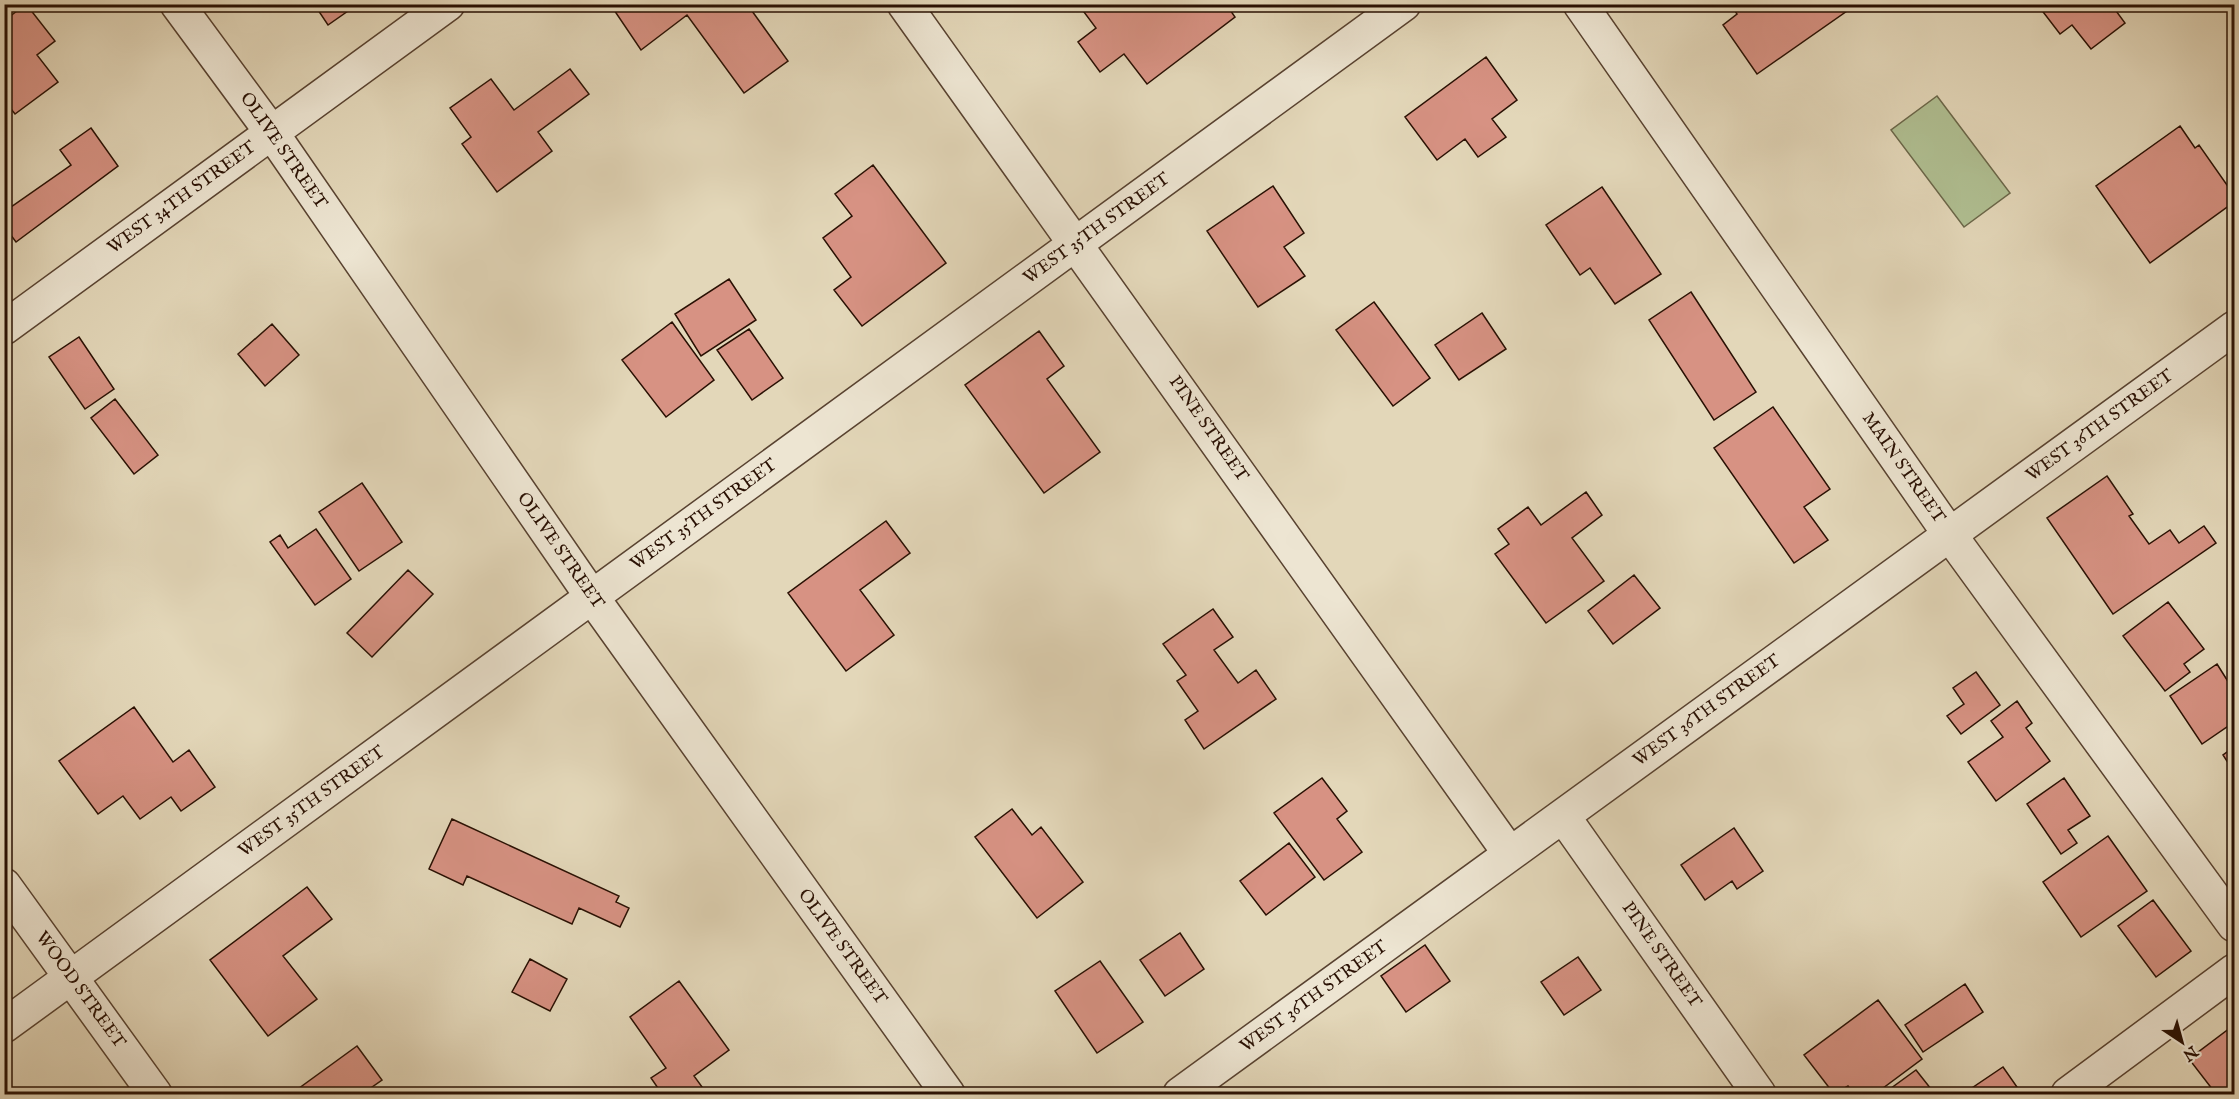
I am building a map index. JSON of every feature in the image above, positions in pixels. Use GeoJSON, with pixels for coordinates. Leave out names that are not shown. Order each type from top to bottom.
{"type":"FeatureCollection","features":[{"type":"Feature","properties":{"kind":"street","name":"OLIVE STREET"},"geometry":{"type":"LineString","coordinates":[[177,4],[272,133],[592,597],[948,1095]]}},
{"type":"Feature","properties":{"kind":"street","name":"WEST 34TH STREET"},"geometry":{"type":"LineString","coordinates":[[4,328],[448,4]]}},
{"type":"Feature","properties":{"kind":"street","name":"PINE STREET"},"geometry":{"type":"LineString","coordinates":[[904,4],[1510,854]]}},
{"type":"Feature","properties":{"kind":"street","name":"WEST 35TH STREET"},"geometry":{"type":"LineString","coordinates":[[4,1026],[1404,4]]}},
{"type":"Feature","properties":{"kind":"street","name":"MAIN STREET"},"geometry":{"type":"LineString","coordinates":[[1580,4],[1950,535],[2235,925]]}},
{"type":"Feature","properties":{"kind":"street","name":"WEST 36TH STREET"},"geometry":{"type":"LineString","coordinates":[[1180,1095],[2235,328]]}},
{"type":"Feature","properties":{"kind":"street","name":"PINE STREET"},"geometry":{"type":"LineString","coordinates":[[1563,816],[1759,1095]]}},
{"type":"Feature","properties":{"kind":"street","name":"WOOD STREET"},"geometry":{"type":"LineString","coordinates":[[4,885],[155,1095]]}},
{"type":"Feature","properties":{"kind":"street"},"geometry":{"type":"LineString","coordinates":[[2068,1095],[2235,971]]}},
{"type":"Feature","properties":{"kind":"green space"},"geometry":{"type":"Polygon","coordinates":[[[1937,96],[2010,193],[1964,227],[1891,130],[1937,96]]]}},
{"type":"Feature","properties":{"kind":"building"},"geometry":{"type":"Polygon","coordinates":[[[26,4],[55,41],[37,55],[58,82],[15,114],[4,100],[4,21],[26,4]]]}},
{"type":"Feature","properties":{"kind":"building"},"geometry":{"type":"Polygon","coordinates":[[[314,4],[358,4],[328,25],[314,4]]]}},
{"type":"Feature","properties":{"kind":"building"},"geometry":{"type":"Polygon","coordinates":[[[610,4],[656,4],[660,9],[666,4],[747,4],[788,61],[744,93],[687,15],[641,50],[610,4]]]}},
{"type":"Feature","properties":{"kind":"building"},"geometry":{"type":"Polygon","coordinates":[[[1078,4],[1226,4],[1235,17],[1147,84],[1124,54],[1100,72],[1078,42],[1096,28],[1078,4]]]}},
{"type":"Feature","properties":{"kind":"building"},"geometry":{"type":"Polygon","coordinates":[[[1731,4],[1857,4],[1757,74],[1723,25],[1737,14],[1731,4]]]}},
{"type":"Feature","properties":{"kind":"building"},"geometry":{"type":"Polygon","coordinates":[[[2037,4],[2111,4],[2125,23],[2091,49],[2072,25],[2060,34],[2037,4]]]}},
{"type":"Feature","properties":{"kind":"building"},"geometry":{"type":"Polygon","coordinates":[[[1486,57],[1517,100],[1492,119],[1506,137],[1478,157],[1465,139],[1437,160],[1405,117],[1486,57]]]}},
{"type":"Feature","properties":{"kind":"building"},"geometry":{"type":"Polygon","coordinates":[[[570,69],[589,94],[538,132],[552,151],[497,192],[462,144],[471,137],[450,108],[491,79],[514,110],[570,69]]]}},
{"type":"Feature","properties":{"kind":"building"},"geometry":{"type":"Polygon","coordinates":[[[2180,126],[2195,148],[2199,145],[2234,195],[2234,202],[2150,263],[2096,186],[2180,126]]]}},
{"type":"Feature","properties":{"kind":"building"},"geometry":{"type":"Polygon","coordinates":[[[91,128],[118,166],[16,242],[4,226],[4,212],[71,165],[60,150],[91,128]]]}},
{"type":"Feature","properties":{"kind":"building"},"geometry":{"type":"Polygon","coordinates":[[[873,165],[946,263],[862,326],[834,290],[851,277],[823,238],[852,216],[835,194],[873,165]]]}},
{"type":"Feature","properties":{"kind":"building"},"geometry":{"type":"Polygon","coordinates":[[[1273,186],[1304,233],[1284,247],[1305,276],[1258,307],[1207,231],[1273,186]]]}},
{"type":"Feature","properties":{"kind":"building"},"geometry":{"type":"Polygon","coordinates":[[[1602,187],[1661,274],[1615,304],[1590,268],[1580,275],[1546,225],[1602,187]]]}},
{"type":"Feature","properties":{"kind":"building"},"geometry":{"type":"Polygon","coordinates":[[[729,279],[756,320],[701,356],[675,314],[729,279]]]}},
{"type":"Feature","properties":{"kind":"building"},"geometry":{"type":"Polygon","coordinates":[[[1691,292],[1756,392],[1714,420],[1649,320],[1691,292]]]}},
{"type":"Feature","properties":{"kind":"building"},"geometry":{"type":"Polygon","coordinates":[[[1374,302],[1430,378],[1393,406],[1336,330],[1374,302]]]}},
{"type":"Feature","properties":{"kind":"building"},"geometry":{"type":"Polygon","coordinates":[[[1482,313],[1506,349],[1459,380],[1435,345],[1482,313]]]}},
{"type":"Feature","properties":{"kind":"building"},"geometry":{"type":"Polygon","coordinates":[[[672,322],[714,380],[666,417],[622,360],[672,322]]]}},
{"type":"Feature","properties":{"kind":"building"},"geometry":{"type":"Polygon","coordinates":[[[272,324],[299,355],[265,386],[238,354],[272,324]]]}},
{"type":"Feature","properties":{"kind":"building"},"geometry":{"type":"Polygon","coordinates":[[[749,329],[783,378],[752,400],[717,350],[749,329]]]}},
{"type":"Feature","properties":{"kind":"building"},"geometry":{"type":"Polygon","coordinates":[[[1039,331],[1064,366],[1047,379],[1100,452],[1044,493],[965,385],[1039,331]]]}},
{"type":"Feature","properties":{"kind":"building"},"geometry":{"type":"Polygon","coordinates":[[[79,337],[114,389],[85,409],[49,357],[79,337]]]}},
{"type":"Feature","properties":{"kind":"building"},"geometry":{"type":"Polygon","coordinates":[[[115,399],[158,455],[134,474],[91,418],[115,399]]]}},
{"type":"Feature","properties":{"kind":"building"},"geometry":{"type":"Polygon","coordinates":[[[1773,407],[1830,489],[1804,507],[1828,540],[1794,563],[1714,448],[1773,407]]]}},
{"type":"Feature","properties":{"kind":"building"},"geometry":{"type":"Polygon","coordinates":[[[2107,476],[2133,514],[2129,516],[2149,544],[2170,530],[2179,543],[2204,526],[2216,543],[2113,614],[2047,518],[2107,476]]]}},
{"type":"Feature","properties":{"kind":"building"},"geometry":{"type":"Polygon","coordinates":[[[362,483],[402,542],[359,571],[319,512],[362,483]]]}},
{"type":"Feature","properties":{"kind":"building"},"geometry":{"type":"Polygon","coordinates":[[[1586,492],[1602,515],[1572,538],[1604,581],[1546,623],[1495,554],[1509,544],[1498,529],[1528,507],[1541,525],[1586,492]]]}},
{"type":"Feature","properties":{"kind":"building"},"geometry":{"type":"Polygon","coordinates":[[[886,521],[910,553],[860,590],[894,635],[846,671],[788,593],[886,521]]]}},
{"type":"Feature","properties":{"kind":"building"},"geometry":{"type":"Polygon","coordinates":[[[316,529],[351,579],[315,605],[270,542],[280,535],[288,548],[316,529]]]}},
{"type":"Feature","properties":{"kind":"building"},"geometry":{"type":"Polygon","coordinates":[[[408,570],[433,594],[372,657],[347,633],[408,570]]]}},
{"type":"Feature","properties":{"kind":"building"},"geometry":{"type":"Polygon","coordinates":[[[1634,575],[1660,608],[1613,644],[1588,611],[1634,575]]]}},
{"type":"Feature","properties":{"kind":"building"},"geometry":{"type":"Polygon","coordinates":[[[2168,602],[2204,649],[2184,664],[2190,672],[2165,691],[2123,636],[2168,602]]]}},
{"type":"Feature","properties":{"kind":"building"},"geometry":{"type":"Polygon","coordinates":[[[1213,609],[1233,637],[1214,650],[1238,683],[1256,670],[1276,699],[1204,749],[1185,720],[1198,711],[1177,681],[1186,675],[1163,644],[1213,609]]]}},
{"type":"Feature","properties":{"kind":"building"},"geometry":{"type":"Polygon","coordinates":[[[2217,664],[2234,691],[2234,722],[2202,744],[2170,696],[2217,664]]]}},
{"type":"Feature","properties":{"kind":"building"},"geometry":{"type":"Polygon","coordinates":[[[1976,672],[2000,705],[1961,734],[1947,716],[1964,704],[1953,688],[1976,672]]]}},
{"type":"Feature","properties":{"kind":"building"},"geometry":{"type":"Polygon","coordinates":[[[2017,701],[2032,723],[2026,728],[2050,761],[1996,801],[1968,762],[2003,737],[1991,721],[2017,701]]]}},
{"type":"Feature","properties":{"kind":"building"},"geometry":{"type":"Polygon","coordinates":[[[134,707],[173,762],[189,750],[215,787],[181,811],[171,797],[140,819],[123,796],[98,814],[59,761],[134,707]]]}},
{"type":"Feature","properties":{"kind":"building"},"geometry":{"type":"Polygon","coordinates":[[[2234,747],[2234,772],[2223,755],[2234,747]]]}},
{"type":"Feature","properties":{"kind":"building"},"geometry":{"type":"Polygon","coordinates":[[[1322,778],[1347,811],[1337,819],[1362,852],[1324,880],[1274,813],[1322,778]]]}},
{"type":"Feature","properties":{"kind":"building"},"geometry":{"type":"Polygon","coordinates":[[[2064,778],[2090,816],[2068,830],[2077,843],[2061,854],[2027,804],[2064,778]]]}},
{"type":"Feature","properties":{"kind":"building"},"geometry":{"type":"Polygon","coordinates":[[[1012,809],[1032,835],[1041,827],[1083,882],[1037,918],[975,837],[1012,809]]]}},
{"type":"Feature","properties":{"kind":"building"},"geometry":{"type":"Polygon","coordinates":[[[452,819],[619,896],[616,902],[629,908],[620,927],[579,908],[572,924],[467,876],[463,885],[429,869],[452,819]]]}},
{"type":"Feature","properties":{"kind":"building"},"geometry":{"type":"Polygon","coordinates":[[[1734,828],[1763,871],[1737,889],[1732,881],[1705,900],[1681,865],[1734,828]]]}},
{"type":"Feature","properties":{"kind":"building"},"geometry":{"type":"Polygon","coordinates":[[[2108,836],[2147,891],[2081,937],[2043,882],[2108,836]]]}},
{"type":"Feature","properties":{"kind":"building"},"geometry":{"type":"Polygon","coordinates":[[[1289,843],[1315,877],[1266,915],[1240,881],[1289,843]]]}},
{"type":"Feature","properties":{"kind":"building"},"geometry":{"type":"Polygon","coordinates":[[[307,887],[332,919],[283,956],[317,999],[268,1036],[210,960],[307,887]]]}},
{"type":"Feature","properties":{"kind":"building"},"geometry":{"type":"Polygon","coordinates":[[[2153,900],[2191,951],[2156,977],[2118,926],[2153,900]]]}},
{"type":"Feature","properties":{"kind":"building"},"geometry":{"type":"Polygon","coordinates":[[[1180,933],[1204,969],[1165,996],[1140,960],[1180,933]]]}},
{"type":"Feature","properties":{"kind":"building"},"geometry":{"type":"Polygon","coordinates":[[[1425,945],[1450,981],[1406,1012],[1381,976],[1425,945]]]}},
{"type":"Feature","properties":{"kind":"building"},"geometry":{"type":"Polygon","coordinates":[[[1578,957],[1601,990],[1564,1015],[1541,982],[1578,957]]]}},
{"type":"Feature","properties":{"kind":"building"},"geometry":{"type":"Polygon","coordinates":[[[530,959],[567,979],[550,1011],[512,992],[530,959]]]}},
{"type":"Feature","properties":{"kind":"building"},"geometry":{"type":"Polygon","coordinates":[[[1100,961],[1143,1022],[1097,1053],[1055,991],[1100,961]]]}},
{"type":"Feature","properties":{"kind":"building"},"geometry":{"type":"Polygon","coordinates":[[[679,981],[729,1050],[694,1076],[705,1091],[700,1094],[662,1094],[651,1078],[666,1068],[630,1017],[679,981]]]}},
{"type":"Feature","properties":{"kind":"building"},"geometry":{"type":"Polygon","coordinates":[[[1965,984],[1983,1012],[1923,1052],[1905,1025],[1965,984]]]}},
{"type":"Feature","properties":{"kind":"building"},"geometry":{"type":"Polygon","coordinates":[[[1878,1000],[1922,1059],[1875,1094],[1854,1094],[1848,1086],[1834,1094],[1804,1055],[1878,1000]]]}},
{"type":"Feature","properties":{"kind":"building"},"geometry":{"type":"Polygon","coordinates":[[[2234,1025],[2234,1094],[2216,1094],[2189,1059],[2234,1025]]]}},
{"type":"Feature","properties":{"kind":"building"},"geometry":{"type":"Polygon","coordinates":[[[357,1046],[382,1080],[362,1094],[291,1094],[357,1046]]]}},
{"type":"Feature","properties":{"kind":"building"},"geometry":{"type":"Polygon","coordinates":[[[2003,1067],[2017,1087],[2006,1094],[1963,1094],[2003,1067]]]}},
{"type":"Feature","properties":{"kind":"building"},"geometry":{"type":"Polygon","coordinates":[[[1916,1070],[1935,1094],[1883,1094],[1916,1070]]]}}]}
